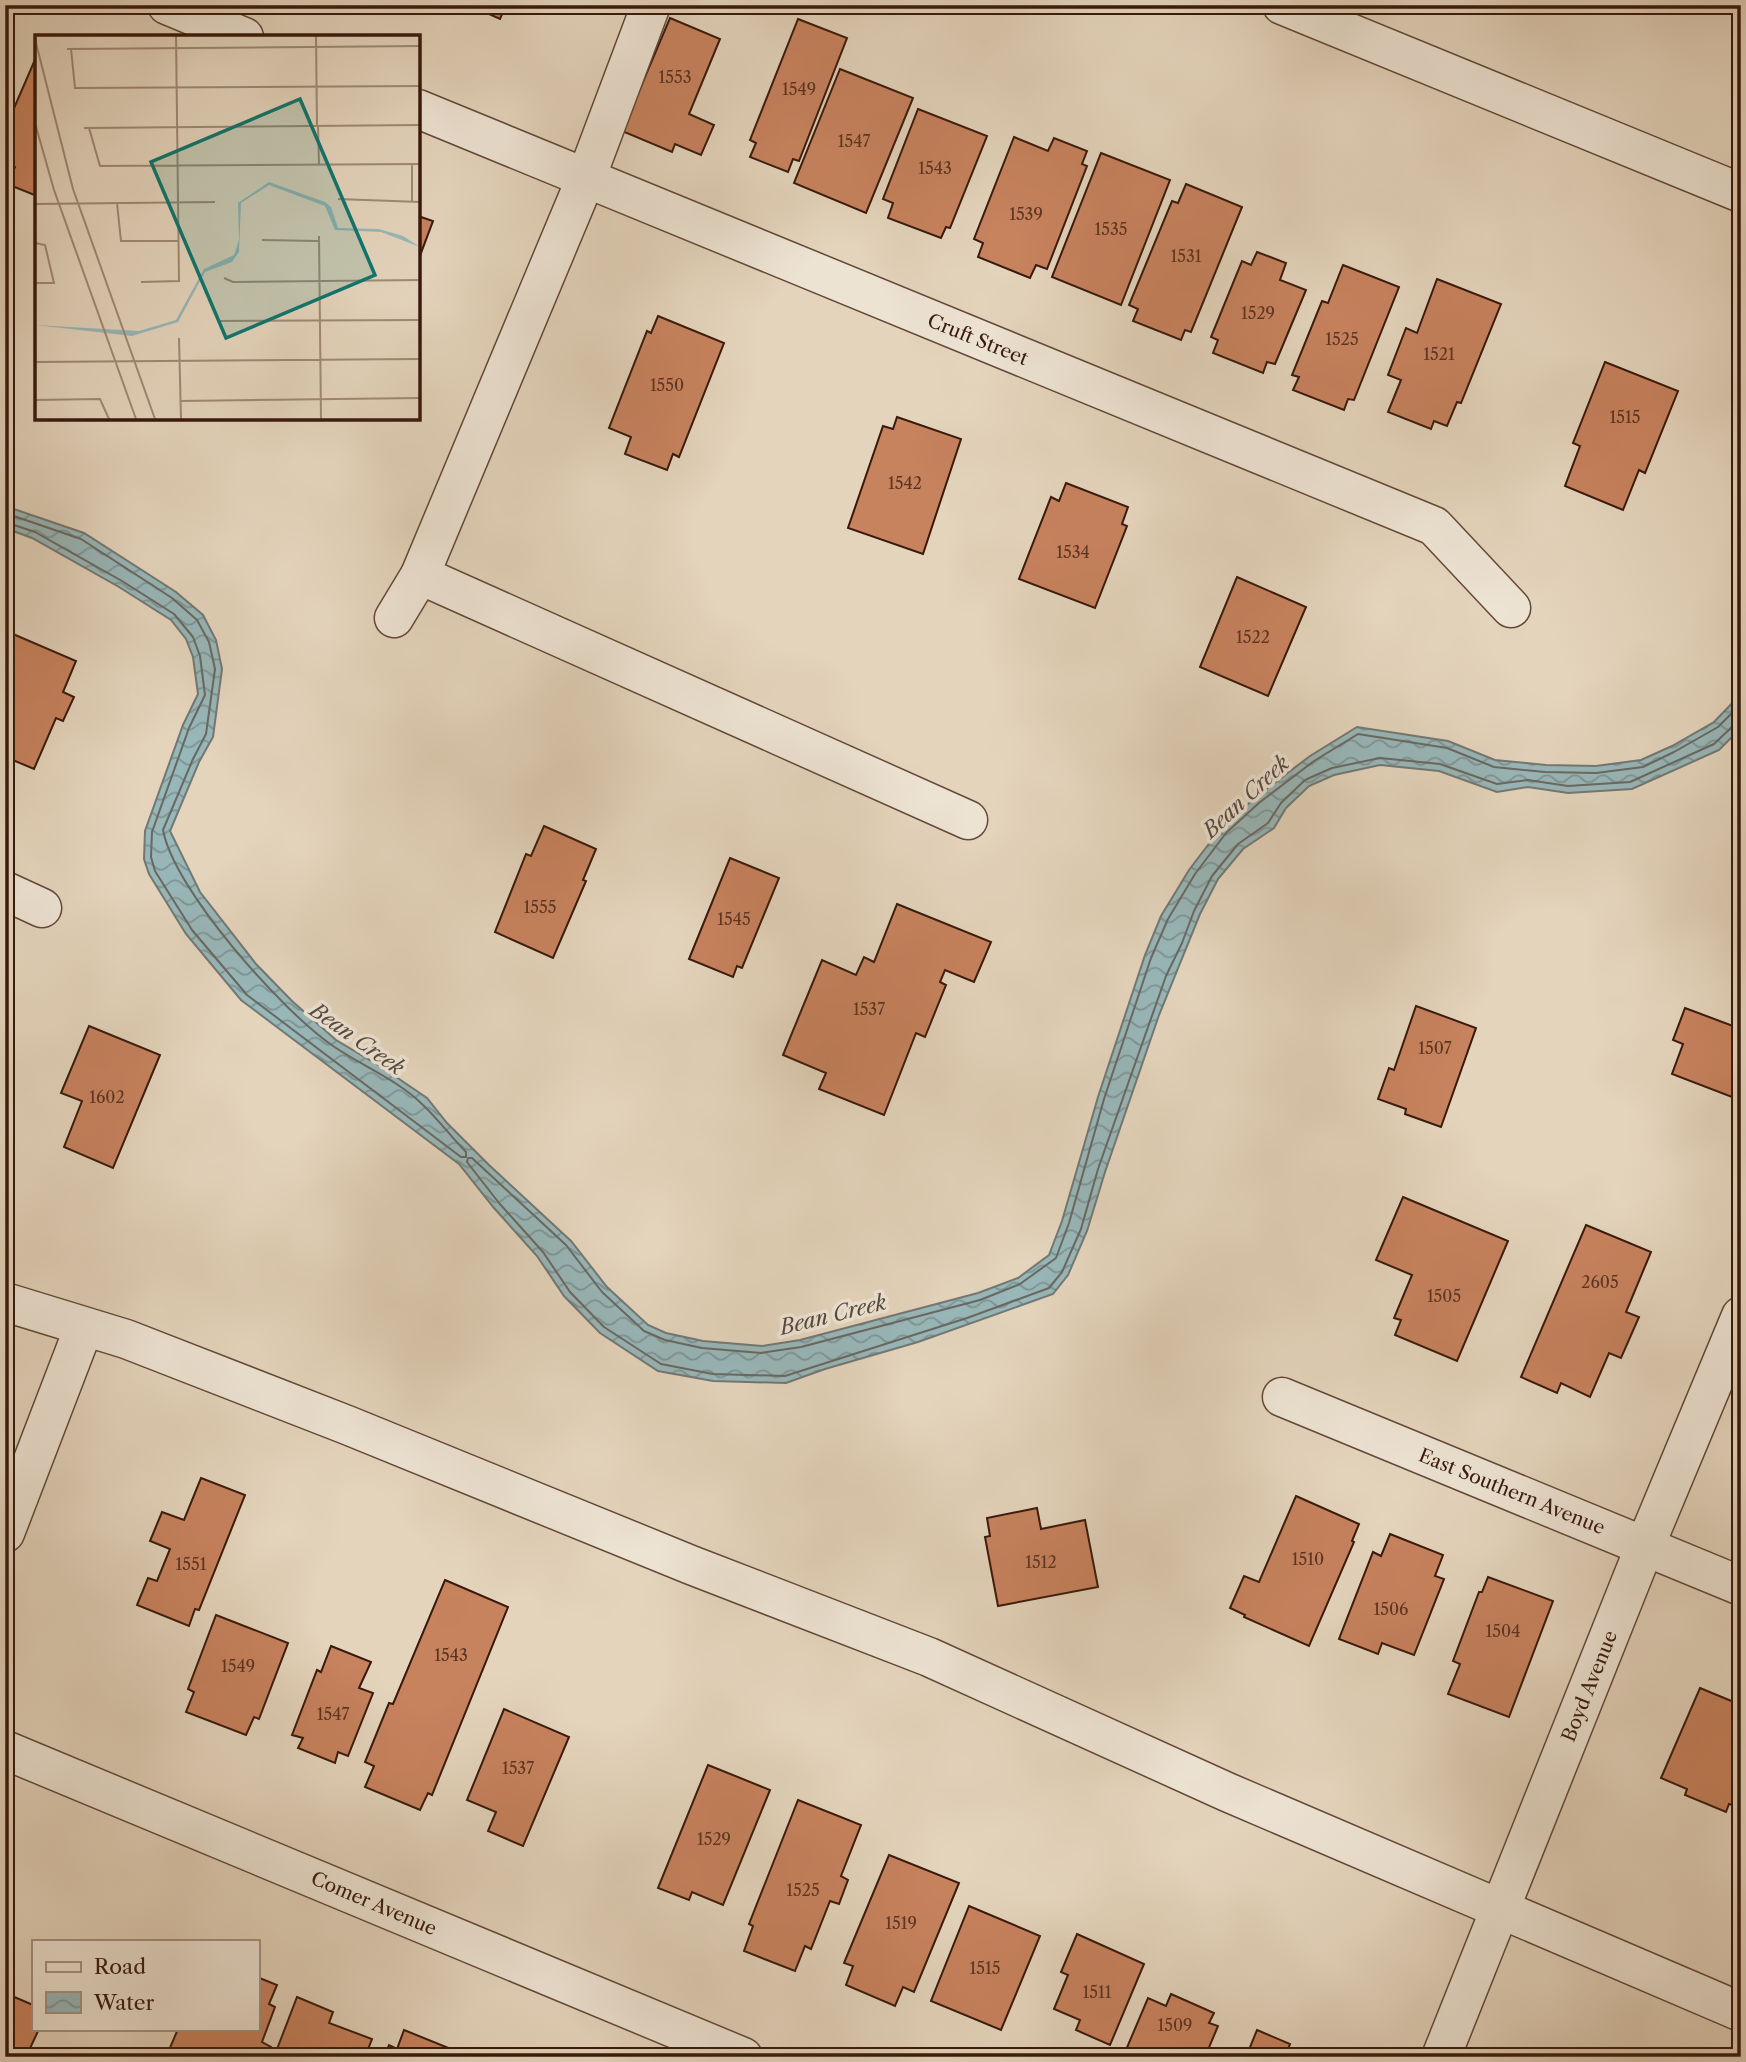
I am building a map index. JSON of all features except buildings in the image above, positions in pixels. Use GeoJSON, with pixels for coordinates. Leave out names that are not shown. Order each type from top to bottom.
{"type":"FeatureCollection","features":[{"type":"Feature","properties":{"kind":"street"},"geometry":{"type":"LineString","coordinates":[[167,5],[239,35]]}},
{"type":"Feature","properties":{"kind":"street"},"geometry":{"type":"LineString","coordinates":[[394,618],[420,575],[586,178],[651,5]]}},
{"type":"Feature","properties":{"kind":"street"},"geometry":{"type":"LineString","coordinates":[[1282,5],[1741,193]]}},
{"type":"Feature","properties":{"kind":"street","name":"Cruft Street"},"geometry":{"type":"LineString","coordinates":[[420,110],[1434,526],[1511,608]]}},
{"type":"Feature","properties":{"kind":"street"},"geometry":{"type":"LineString","coordinates":[[420,575],[968,820]]}},
{"type":"Feature","properties":{"kind":"street"},"geometry":{"type":"LineString","coordinates":[[5,891],[42,908]]}},
{"type":"Feature","properties":{"kind":"street"},"geometry":{"type":"LineString","coordinates":[[5,1302],[126,1339],[929,1657],[1227,1792],[1741,2012]]}},
{"type":"Feature","properties":{"kind":"street","name":"Boyd Avenue"},"geometry":{"type":"LineString","coordinates":[[1441,2057],[1645,1546],[1741,1316]]}},
{"type":"Feature","properties":{"kind":"street"},"geometry":{"type":"LineString","coordinates":[[5,1533],[84,1328]]}},
{"type":"Feature","properties":{"kind":"street","name":"East Southern Avenue"},"geometry":{"type":"LineString","coordinates":[[1282,1397],[1741,1586]]}},
{"type":"Feature","properties":{"kind":"street","name":"Comer Avenue"},"geometry":{"type":"LineString","coordinates":[[5,1750],[743,2057]]}},
{"type":"Feature","properties":{"kind":"water","name":"Bean Creek"},"geometry":{"type":"Polygon","coordinates":[[[5,506],[84,533],[176,592],[203,615],[216,640],[222,669],[213,737],[199,762],[170,831],[200,892],[256,964],[336,1040],[427,1098],[447,1123],[489,1165],[571,1241],[607,1287],[648,1325],[666,1333],[703,1341],[762,1346],[800,1340],[978,1293],[1018,1278],[1049,1255],[1062,1221],[1098,1097],[1145,955],[1161,916],[1189,870],[1221,828],[1310,756],[1357,727],[1448,741],[1495,760],[1596,766],[1641,760],[1672,746],[1714,722],[1741,694],[1741,728],[1719,750],[1632,789],[1568,793],[1528,787],[1497,792],[1439,771],[1380,765],[1334,775],[1309,786],[1286,808],[1274,828],[1243,849],[1218,879],[1200,914],[1159,1015],[1087,1231],[1068,1275],[1053,1294],[918,1342],[786,1383],[713,1381],[658,1371],[600,1333],[564,1296],[537,1256],[459,1164],[241,1000],[186,934],[149,874],[144,859],[145,831],[183,725],[198,694],[193,657],[186,639],[171,620],[119,587],[32,538],[5,528],[5,506]]]}}]}
